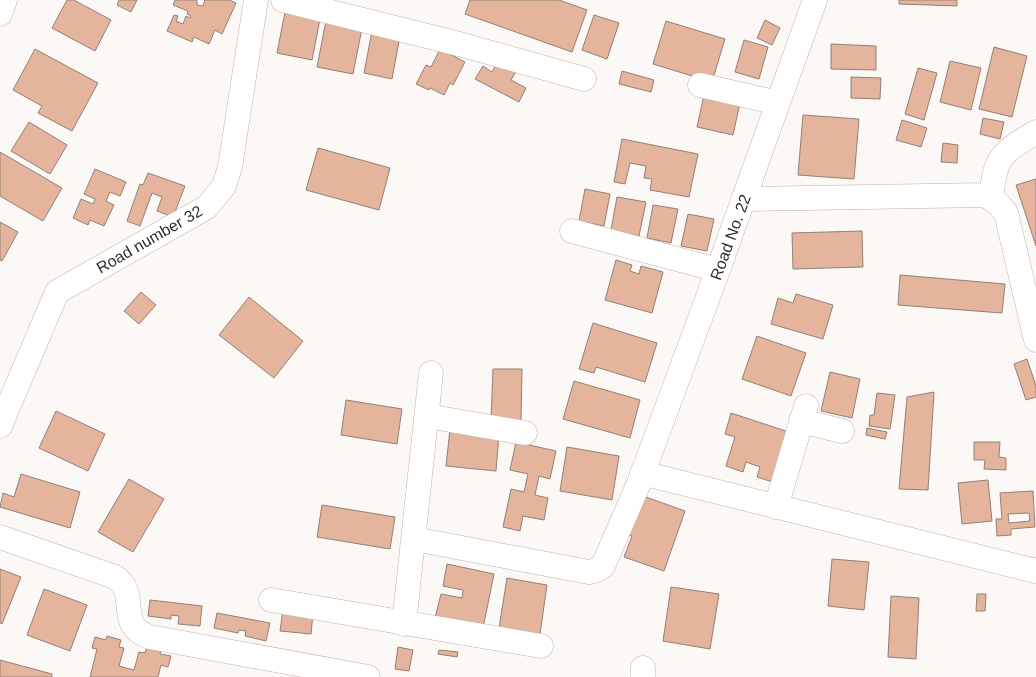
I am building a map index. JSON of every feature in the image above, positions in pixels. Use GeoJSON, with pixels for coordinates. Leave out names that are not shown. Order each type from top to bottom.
{"type":"FeatureCollection","features":[{"type":"Feature","properties":{"kind":"street"},"geometry":{"type":"LineString","coordinates":[[0,14],[5,0]]}},
{"type":"Feature","properties":{"kind":"street","name":"Road number 32"},"geometry":{"type":"LineString","coordinates":[[0,426],[57,292],[207,207],[224,186],[230,167],[256,0]]}},
{"type":"Feature","properties":{"kind":"street"},"geometry":{"type":"LineString","coordinates":[[283,0],[459,44],[584,79]]}},
{"type":"Feature","properties":{"kind":"street","name":"Road No. 22"},"geometry":{"type":"LineString","coordinates":[[414,539],[589,572],[603,566],[642,473],[718,270],[815,0]]}},
{"type":"Feature","properties":{"kind":"street"},"geometry":{"type":"LineString","coordinates":[[700,85],[778,103]]}},
{"type":"Feature","properties":{"kind":"street"},"geometry":{"type":"LineString","coordinates":[[991,198],[994,174],[999,161],[1010,148],[1036,132]]}},
{"type":"Feature","properties":{"kind":"street"},"geometry":{"type":"LineString","coordinates":[[743,199],[984,195],[998,201],[1006,213],[1036,340]]}},
{"type":"Feature","properties":{"kind":"street"},"geometry":{"type":"LineString","coordinates":[[572,231],[718,270]]}},
{"type":"Feature","properties":{"kind":"street"},"geometry":{"type":"LineString","coordinates":[[404,624],[431,374]]}},
{"type":"Feature","properties":{"kind":"street"},"geometry":{"type":"LineString","coordinates":[[776,507],[803,414],[842,431]]}},
{"type":"Feature","properties":{"kind":"street"},"geometry":{"type":"LineString","coordinates":[[427,416],[525,433]]}},
{"type":"Feature","properties":{"kind":"street"},"geometry":{"type":"LineString","coordinates":[[642,473],[1036,570]]}},
{"type":"Feature","properties":{"kind":"street"},"geometry":{"type":"LineString","coordinates":[[0,537],[122,581],[126,588],[132,625],[140,634],[368,677]]}},
{"type":"Feature","properties":{"kind":"street"},"geometry":{"type":"LineString","coordinates":[[271,600],[541,646]]}},
{"type":"Feature","properties":{"kind":"building"},"geometry":{"type":"Polygon","coordinates":[[[67,0],[74,0],[111,20],[95,51],[52,28],[67,0]]]}},
{"type":"Feature","properties":{"kind":"building"},"geometry":{"type":"Polygon","coordinates":[[[119,0],[137,0],[131,12],[117,5],[119,0]]]}},
{"type":"Feature","properties":{"kind":"building"},"geometry":{"type":"Polygon","coordinates":[[[175,0],[197,0],[197,5],[203,6],[205,0],[229,0],[236,3],[222,34],[215,30],[209,44],[194,37],[192,42],[167,31],[174,15],[178,16],[176,21],[183,24],[186,16],[190,18],[191,16],[187,14],[188,11],[173,5],[175,0]]]}},
{"type":"Feature","properties":{"kind":"building"},"geometry":{"type":"Polygon","coordinates":[[[470,0],[559,0],[587,10],[572,52],[465,14],[470,0]]]}},
{"type":"Feature","properties":{"kind":"building"},"geometry":{"type":"Polygon","coordinates":[[[899,0],[957,0],[957,6],[899,4],[899,0]]]}},
{"type":"Feature","properties":{"kind":"building"},"geometry":{"type":"Polygon","coordinates":[[[285,12],[320,19],[312,60],[277,53],[285,12]]]}},
{"type":"Feature","properties":{"kind":"building"},"geometry":{"type":"Polygon","coordinates":[[[594,15],[619,23],[607,59],[582,50],[594,15]]]}},
{"type":"Feature","properties":{"kind":"building"},"geometry":{"type":"Polygon","coordinates":[[[765,20],[780,28],[772,45],[757,38],[765,20]]]}},
{"type":"Feature","properties":{"kind":"building"},"geometry":{"type":"Polygon","coordinates":[[[326,21],[362,28],[353,74],[317,67],[326,21]]]}},
{"type":"Feature","properties":{"kind":"building"},"geometry":{"type":"Polygon","coordinates":[[[666,21],[725,39],[712,82],[653,64],[666,21]]]}},
{"type":"Feature","properties":{"kind":"building"},"geometry":{"type":"Polygon","coordinates":[[[372,31],[400,36],[392,79],[364,73],[372,31]]]}},
{"type":"Feature","properties":{"kind":"building"},"geometry":{"type":"Polygon","coordinates":[[[744,40],[768,47],[759,79],[735,72],[744,40]]]}},
{"type":"Feature","properties":{"kind":"building"},"geometry":{"type":"Polygon","coordinates":[[[831,44],[876,46],[876,70],[831,69],[831,44]]]}},
{"type":"Feature","properties":{"kind":"building"},"geometry":{"type":"Polygon","coordinates":[[[994,47],[1027,56],[1012,117],[979,109],[994,47]]]}},
{"type":"Feature","properties":{"kind":"building"},"geometry":{"type":"Polygon","coordinates":[[[35,49],[98,83],[72,131],[38,113],[42,106],[13,90],[35,49]]]}},
{"type":"Feature","properties":{"kind":"building"},"geometry":{"type":"Polygon","coordinates":[[[440,49],[465,62],[453,85],[450,83],[444,95],[416,84],[426,65],[431,67],[440,49]]]}},
{"type":"Feature","properties":{"kind":"building"},"geometry":{"type":"Polygon","coordinates":[[[500,58],[518,68],[511,80],[526,88],[519,102],[475,79],[483,66],[492,72],[500,58]]]}},
{"type":"Feature","properties":{"kind":"building"},"geometry":{"type":"Polygon","coordinates":[[[950,61],[981,68],[971,110],[940,102],[950,61]]]}},
{"type":"Feature","properties":{"kind":"building"},"geometry":{"type":"Polygon","coordinates":[[[918,68],[937,73],[924,120],[905,114],[918,68]]]}},
{"type":"Feature","properties":{"kind":"building"},"geometry":{"type":"Polygon","coordinates":[[[622,71],[654,80],[651,92],[619,84],[622,71]]]}},
{"type":"Feature","properties":{"kind":"building"},"geometry":{"type":"Polygon","coordinates":[[[851,77],[881,78],[880,99],[851,98],[851,77]]]}},
{"type":"Feature","properties":{"kind":"building"},"geometry":{"type":"Polygon","coordinates":[[[704,95],[740,103],[733,135],[697,127],[704,95]]]}},
{"type":"Feature","properties":{"kind":"building"},"geometry":{"type":"Polygon","coordinates":[[[803,115],[859,119],[854,179],[798,175],[803,115]]]}},
{"type":"Feature","properties":{"kind":"building"},"geometry":{"type":"Polygon","coordinates":[[[983,118],[1004,122],[1000,139],[980,134],[983,118]]]}},
{"type":"Feature","properties":{"kind":"building"},"geometry":{"type":"Polygon","coordinates":[[[902,120],[927,128],[921,147],[896,140],[902,120]]]}},
{"type":"Feature","properties":{"kind":"building"},"geometry":{"type":"Polygon","coordinates":[[[29,122],[67,145],[50,174],[11,151],[29,122]]]}},
{"type":"Feature","properties":{"kind":"building"},"geometry":{"type":"Polygon","coordinates":[[[622,139],[698,154],[689,197],[650,190],[652,179],[644,178],[646,166],[630,163],[625,184],[614,182],[622,139]]]}},
{"type":"Feature","properties":{"kind":"building"},"geometry":{"type":"Polygon","coordinates":[[[943,143],[958,145],[957,163],[941,162],[943,143]]]}},
{"type":"Feature","properties":{"kind":"building"},"geometry":{"type":"Polygon","coordinates":[[[318,148],[390,168],[379,210],[306,190],[318,148]]]}},
{"type":"Feature","properties":{"kind":"building"},"geometry":{"type":"Polygon","coordinates":[[[0,152],[62,188],[43,221],[0,196],[0,152]]]}},
{"type":"Feature","properties":{"kind":"building"},"geometry":{"type":"Polygon","coordinates":[[[95,169],[126,182],[120,196],[110,192],[106,201],[114,205],[104,226],[90,220],[88,225],[73,218],[81,199],[93,204],[95,199],[84,194],[95,169]]]}},
{"type":"Feature","properties":{"kind":"building"},"geometry":{"type":"Polygon","coordinates":[[[148,173],[185,186],[173,217],[157,211],[162,197],[152,193],[140,226],[127,221],[140,184],[143,185],[148,173]]]}},
{"type":"Feature","properties":{"kind":"building"},"geometry":{"type":"Polygon","coordinates":[[[1036,179],[1036,246],[1016,185],[1036,179]]]}},
{"type":"Feature","properties":{"kind":"building"},"geometry":{"type":"Polygon","coordinates":[[[585,189],[610,194],[604,226],[579,221],[585,189]]]}},
{"type":"Feature","properties":{"kind":"building"},"geometry":{"type":"Polygon","coordinates":[[[617,197],[646,202],[639,236],[611,230],[617,197]]]}},
{"type":"Feature","properties":{"kind":"building"},"geometry":{"type":"Polygon","coordinates":[[[653,205],[678,209],[671,243],[647,238],[653,205]]]}},
{"type":"Feature","properties":{"kind":"building"},"geometry":{"type":"Polygon","coordinates":[[[688,214],[714,219],[707,251],[681,246],[688,214]]]}},
{"type":"Feature","properties":{"kind":"building"},"geometry":{"type":"Polygon","coordinates":[[[0,222],[18,232],[2,261],[0,260],[0,222]]]}},
{"type":"Feature","properties":{"kind":"building"},"geometry":{"type":"Polygon","coordinates":[[[862,231],[863,267],[793,269],[792,233],[862,231]]]}},
{"type":"Feature","properties":{"kind":"building"},"geometry":{"type":"Polygon","coordinates":[[[616,260],[632,265],[630,271],[639,274],[641,266],[663,272],[652,313],[605,300],[616,260]]]}},
{"type":"Feature","properties":{"kind":"building"},"geometry":{"type":"Polygon","coordinates":[[[900,275],[1005,284],[1002,313],[898,305],[900,275]]]}},
{"type":"Feature","properties":{"kind":"building"},"geometry":{"type":"Polygon","coordinates":[[[141,292],[156,305],[139,324],[124,311],[141,292]]]}},
{"type":"Feature","properties":{"kind":"building"},"geometry":{"type":"Polygon","coordinates":[[[796,294],[833,305],[823,339],[771,324],[778,298],[793,303],[796,294]]]}},
{"type":"Feature","properties":{"kind":"building"},"geometry":{"type":"Polygon","coordinates":[[[249,297],[303,341],[274,378],[219,335],[249,297]]]}},
{"type":"Feature","properties":{"kind":"building"},"geometry":{"type":"Polygon","coordinates":[[[593,323],[657,343],[645,382],[596,367],[594,373],[579,369],[593,323]]]}},
{"type":"Feature","properties":{"kind":"building"},"geometry":{"type":"Polygon","coordinates":[[[757,336],[806,353],[791,396],[742,379],[757,336]]]}},
{"type":"Feature","properties":{"kind":"building"},"geometry":{"type":"Polygon","coordinates":[[[1027,359],[1036,386],[1036,397],[1026,400],[1014,364],[1027,359]]]}},
{"type":"Feature","properties":{"kind":"building"},"geometry":{"type":"Polygon","coordinates":[[[493,369],[522,369],[521,421],[491,420],[493,369]]]}},
{"type":"Feature","properties":{"kind":"building"},"geometry":{"type":"Polygon","coordinates":[[[830,372],[860,379],[852,418],[821,411],[830,372]]]}},
{"type":"Feature","properties":{"kind":"building"},"geometry":{"type":"Polygon","coordinates":[[[574,381],[640,400],[630,438],[563,419],[574,381]]]}},
{"type":"Feature","properties":{"kind":"building"},"geometry":{"type":"Polygon","coordinates":[[[934,392],[928,490],[899,489],[907,397],[934,392]]]}},
{"type":"Feature","properties":{"kind":"building"},"geometry":{"type":"Polygon","coordinates":[[[877,393],[895,395],[890,429],[869,426],[870,415],[874,415],[877,393]]]}},
{"type":"Feature","properties":{"kind":"building"},"geometry":{"type":"Polygon","coordinates":[[[346,400],[402,409],[397,444],[341,435],[346,400]]]}},
{"type":"Feature","properties":{"kind":"building"},"geometry":{"type":"Polygon","coordinates":[[[56,411],[105,434],[88,471],[39,448],[56,411]]]}},
{"type":"Feature","properties":{"kind":"building"},"geometry":{"type":"Polygon","coordinates":[[[731,413],[795,434],[779,484],[757,477],[760,467],[746,462],[743,472],[726,466],[735,437],[725,434],[731,413]]]}},
{"type":"Feature","properties":{"kind":"building"},"geometry":{"type":"Polygon","coordinates":[[[867,428],[887,432],[885,439],[866,435],[867,428]]]}},
{"type":"Feature","properties":{"kind":"building"},"geometry":{"type":"Polygon","coordinates":[[[450,429],[499,434],[496,471],[446,466],[450,429]]]}},
{"type":"Feature","properties":{"kind":"building"},"geometry":{"type":"Polygon","coordinates":[[[516,442],[556,451],[550,479],[539,476],[535,495],[548,498],[544,520],[523,516],[520,531],[503,527],[511,489],[524,492],[528,474],[510,470],[516,442]]]}},
{"type":"Feature","properties":{"kind":"building"},"geometry":{"type":"Polygon","coordinates":[[[974,442],[1000,442],[999,457],[1006,458],[1006,470],[984,469],[985,460],[974,460],[974,442]]]}},
{"type":"Feature","properties":{"kind":"building"},"geometry":{"type":"Polygon","coordinates":[[[567,447],[619,456],[612,500],[560,491],[567,447]]]}},
{"type":"Feature","properties":{"kind":"building"},"geometry":{"type":"Polygon","coordinates":[[[21,474],[80,492],[70,528],[0,507],[3,493],[14,497],[21,474]]]}},
{"type":"Feature","properties":{"kind":"building"},"geometry":{"type":"Polygon","coordinates":[[[129,479],[164,499],[133,552],[98,532],[129,479]]]}},
{"type":"Feature","properties":{"kind":"building"},"geometry":{"type":"Polygon","coordinates":[[[988,480],[992,521],[962,524],[958,483],[988,480]]]}},
{"type":"Feature","properties":{"kind":"building"},"geometry":{"type":"Polygon","coordinates":[[[1033,491],[1035,527],[1011,529],[1011,535],[997,536],[996,519],[1002,519],[1000,493],[1033,491]],[[1029,513],[1008,514],[1009,523],[1030,521],[1029,513]]]}},
{"type":"Feature","properties":{"kind":"building"},"geometry":{"type":"Polygon","coordinates":[[[643,496],[685,511],[664,571],[624,557],[632,536],[623,532],[643,496]]]}},
{"type":"Feature","properties":{"kind":"building"},"geometry":{"type":"Polygon","coordinates":[[[322,505],[395,517],[390,549],[317,537],[322,505]]]}},
{"type":"Feature","properties":{"kind":"building"},"geometry":{"type":"Polygon","coordinates":[[[832,559],[869,562],[864,610],[828,606],[832,559]]]}},
{"type":"Feature","properties":{"kind":"building"},"geometry":{"type":"Polygon","coordinates":[[[447,564],[494,574],[483,628],[435,618],[441,594],[462,598],[463,590],[443,586],[447,564]]]}},
{"type":"Feature","properties":{"kind":"building"},"geometry":{"type":"Polygon","coordinates":[[[0,569],[21,577],[2,624],[0,623],[0,569]]]}},
{"type":"Feature","properties":{"kind":"building"},"geometry":{"type":"Polygon","coordinates":[[[507,578],[547,585],[540,634],[499,628],[507,578]]]}},
{"type":"Feature","properties":{"kind":"building"},"geometry":{"type":"Polygon","coordinates":[[[671,587],[719,594],[710,649],[663,641],[671,587]]]}},
{"type":"Feature","properties":{"kind":"building"},"geometry":{"type":"Polygon","coordinates":[[[44,589],[87,605],[70,651],[27,635],[44,589]]]}},
{"type":"Feature","properties":{"kind":"building"},"geometry":{"type":"Polygon","coordinates":[[[977,594],[986,594],[985,611],[976,611],[977,594]]]}},
{"type":"Feature","properties":{"kind":"building"},"geometry":{"type":"Polygon","coordinates":[[[891,596],[919,598],[916,659],[888,657],[891,596]]]}},
{"type":"Feature","properties":{"kind":"building"},"geometry":{"type":"Polygon","coordinates":[[[150,600],[202,606],[200,626],[178,624],[179,616],[171,615],[171,619],[148,616],[150,600]]]}},
{"type":"Feature","properties":{"kind":"building"},"geometry":{"type":"Polygon","coordinates":[[[283,609],[313,613],[311,634],[280,631],[283,609]]]}},
{"type":"Feature","properties":{"kind":"building"},"geometry":{"type":"Polygon","coordinates":[[[217,613],[270,623],[266,641],[245,636],[246,631],[239,630],[238,633],[214,628],[217,613]]]}},
{"type":"Feature","properties":{"kind":"building"},"geometry":{"type":"Polygon","coordinates":[[[107,636],[121,640],[119,647],[124,648],[119,666],[134,670],[139,652],[145,653],[147,646],[161,650],[160,654],[171,656],[168,667],[161,665],[158,677],[90,677],[97,649],[92,648],[95,637],[106,640],[107,636]]]}},
{"type":"Feature","properties":{"kind":"building"},"geometry":{"type":"Polygon","coordinates":[[[398,647],[413,650],[409,671],[395,669],[398,647]]]}},
{"type":"Feature","properties":{"kind":"building"},"geometry":{"type":"Polygon","coordinates":[[[439,650],[458,652],[457,657],[438,654],[439,650]]]}},
{"type":"Feature","properties":{"kind":"building"},"geometry":{"type":"Polygon","coordinates":[[[0,660],[52,674],[52,677],[0,677],[0,660]]]}}]}
